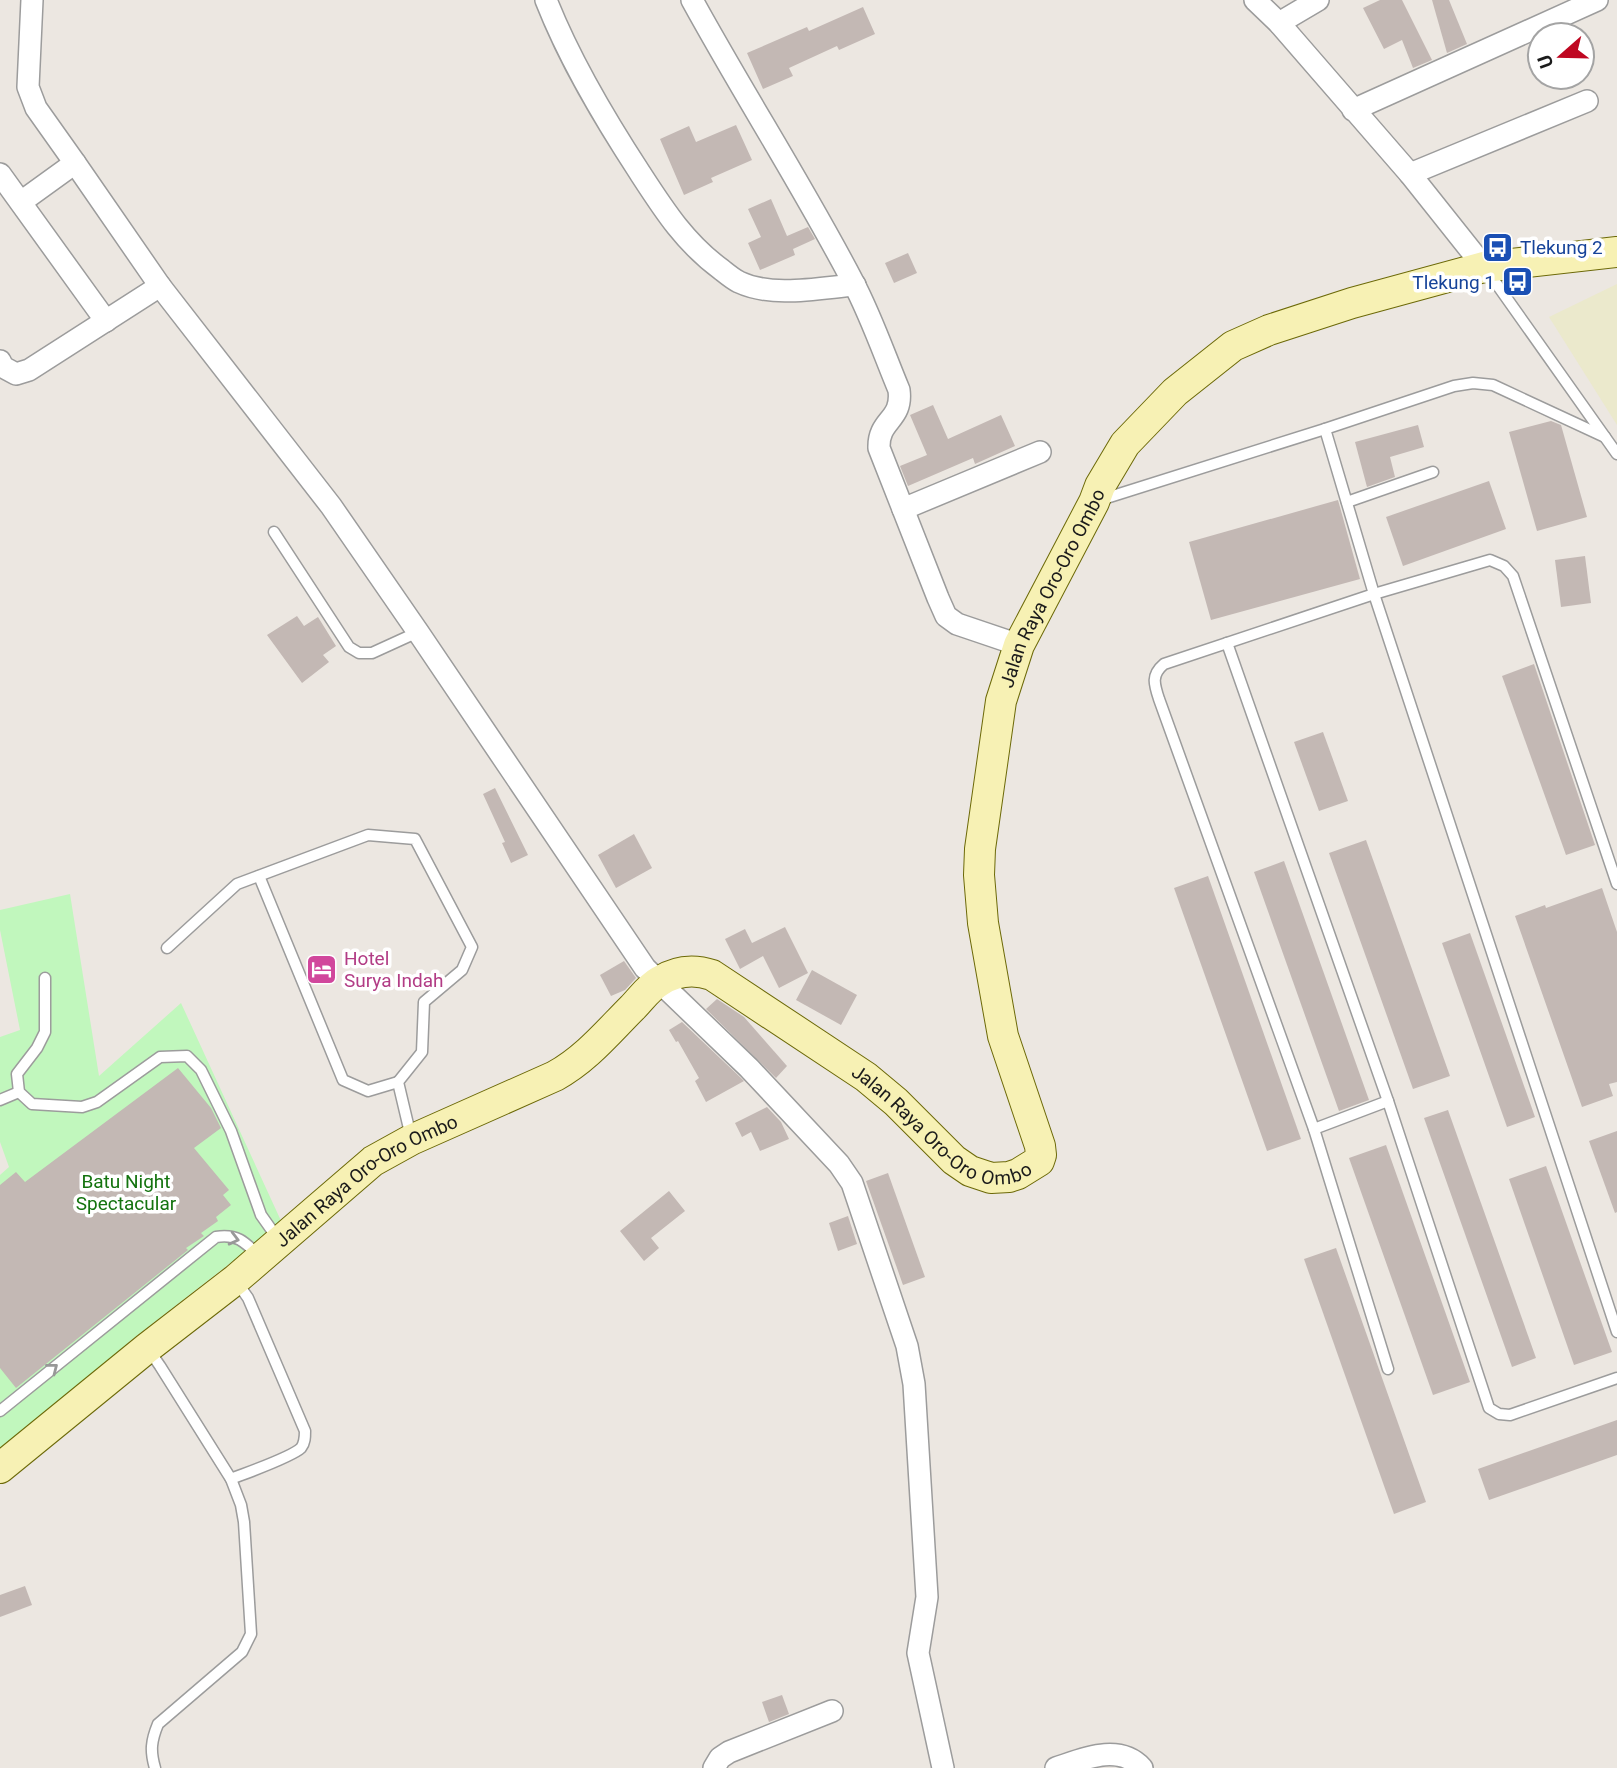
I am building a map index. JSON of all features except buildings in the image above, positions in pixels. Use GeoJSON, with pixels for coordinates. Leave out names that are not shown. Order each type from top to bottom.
{"type":"FeatureCollection","features":[{"type":"Feature","properties":{"kind":"main road","name":"Jalan Raya Oro-Oro Ombo"},"geometry":{"type":"LineString","coordinates":[[0,1468],[235,1280],[373,1161],[411,1140],[569,1068],[584,1057],[657,982],[687,971],[701,971],[712,975],[866,1077],[954,1160],[970,1171],[991,1178],[1009,1177],[1027,1170],[1039,1161],[1040,1146],[1003,1036],[983,923],[980,849],[1001,701],[1019,645],[1100,486],[1125,444],[1175,392],[1233,346],[1269,330],[1352,303],[1485,267],[1617,252]]}},
{"type":"Feature","properties":{"kind":"street"},"geometry":{"type":"LineString","coordinates":[[32,0],[27,87],[36,108],[160,286],[331,506],[645,968],[748,1068],[839,1164],[852,1183],[907,1346],[914,1384],[926,1597],[918,1653],[943,1768]]}},
{"type":"Feature","properties":{"kind":"street"},"geometry":{"type":"LineString","coordinates":[[546,0],[577,70],[606,121],[671,221],[703,256],[738,282],[759,288],[789,292],[855,285]]}},
{"type":"Feature","properties":{"kind":"street"},"geometry":{"type":"LineString","coordinates":[[692,0],[722,55],[782,152],[855,285],[899,390],[898,410],[881,432],[879,448],[937,598],[946,615],[957,624],[1019,645]]}},
{"type":"Feature","properties":{"kind":"street"},"geometry":{"type":"LineString","coordinates":[[1255,0],[1279,23],[1410,174],[1485,267]]}},
{"type":"Feature","properties":{"kind":"street"},"geometry":{"type":"LineString","coordinates":[[1279,23],[1318,0]]}},
{"type":"Feature","properties":{"kind":"street"},"geometry":{"type":"LineString","coordinates":[[1353,110],[1597,0]]}},
{"type":"Feature","properties":{"kind":"street"},"geometry":{"type":"LineString","coordinates":[[1410,174],[1587,101]]}},
{"type":"Feature","properties":{"kind":"street"},"geometry":{"type":"LineString","coordinates":[[21,202],[75,163]]}},
{"type":"Feature","properties":{"kind":"street"},"geometry":{"type":"LineString","coordinates":[[0,174],[106,321]]}},
{"type":"Feature","properties":{"kind":"street"},"geometry":{"type":"LineString","coordinates":[[0,361],[9,372],[16,374],[29,370],[160,286]]}},
{"type":"Feature","properties":{"kind":"street"},"geometry":{"type":"LineString","coordinates":[[903,509],[1040,452]]}},
{"type":"Feature","properties":{"kind":"street"},"geometry":{"type":"LineString","coordinates":[[714,1768],[720,1758],[729,1752],[832,1712]]}},
{"type":"Feature","properties":{"kind":"street"},"geometry":{"type":"LineString","coordinates":[[1056,1768],[1093,1756],[1109,1754],[1125,1756],[1142,1768]]}},
{"type":"Feature","properties":{"kind":"lane"},"geometry":{"type":"LineString","coordinates":[[1485,267],[1617,454]]}},
{"type":"Feature","properties":{"kind":"lane"},"geometry":{"type":"LineString","coordinates":[[1094,502],[1454,386],[1473,383],[1493,385],[1605,437]]}},
{"type":"Feature","properties":{"kind":"lane"},"geometry":{"type":"LineString","coordinates":[[1325,429],[1374,594],[1617,1332]]}},
{"type":"Feature","properties":{"kind":"lane"},"geometry":{"type":"LineString","coordinates":[[1347,502],[1433,472]]}},
{"type":"Feature","properties":{"kind":"lane"},"geometry":{"type":"LineString","coordinates":[[274,532],[349,647],[359,653],[372,653],[418,632]]}},
{"type":"Feature","properties":{"kind":"lane"},"geometry":{"type":"LineString","coordinates":[[1388,1370],[1314,1129],[1154,684],[1156,673],[1164,664],[1374,594],[1490,560],[1504,566],[1513,576],[1617,884]]}},
{"type":"Feature","properties":{"kind":"lane"},"geometry":{"type":"LineString","coordinates":[[1227,643],[1388,1101],[1489,1408],[1499,1414],[1510,1415],[1617,1378]]}},
{"type":"Feature","properties":{"kind":"lane"},"geometry":{"type":"LineString","coordinates":[[167,948],[237,884],[368,835],[415,839],[472,947],[462,970],[424,1002],[422,1052],[398,1082],[368,1091],[343,1080],[259,876]]}},
{"type":"Feature","properties":{"kind":"lane"},"geometry":{"type":"LineString","coordinates":[[45,978],[46,1032],[17,1074],[19,1092],[33,1104],[82,1107],[97,1102],[160,1057],[187,1056],[201,1070],[231,1132],[261,1215],[270,1249]]}},
{"type":"Feature","properties":{"kind":"lane"},"geometry":{"type":"LineString","coordinates":[[398,1082],[411,1140]]}},
{"type":"Feature","properties":{"kind":"lane"},"geometry":{"type":"LineString","coordinates":[[0,1100],[19,1092]]}},
{"type":"Feature","properties":{"kind":"lane"},"geometry":{"type":"LineString","coordinates":[[1314,1129],[1388,1101]]}},
{"type":"Feature","properties":{"kind":"lane"},"geometry":{"type":"LineString","coordinates":[[0,1410],[216,1237],[235,1237],[270,1249]]}},
{"type":"Feature","properties":{"kind":"lane"},"geometry":{"type":"LineString","coordinates":[[231,1479],[291,1454],[301,1448],[305,1440],[305,1431],[248,1298],[235,1280]]}},
{"type":"Feature","properties":{"kind":"lane"},"geometry":{"type":"LineString","coordinates":[[147,1348],[231,1479],[241,1505],[251,1634],[242,1652],[158,1724],[150,1752],[155,1768]]}},
{"type":"Feature","properties":{"kind":"shaded area"},"geometry":{"type":"Polygon","coordinates":[[[1617,284],[1617,425],[1549,317],[1617,284]]]}},
{"type":"Feature","properties":{"kind":"green space","name":"Batu Night Spectacular"},"geometry":{"type":"Polygon","coordinates":[[[70,894],[99,1076],[181,1003],[282,1223],[130,1341],[0,1457],[0,1175],[9,1167],[0,1142],[0,1037],[20,1030],[0,930],[0,910],[70,894]]]}},
{"type":"Feature","properties":{"kind":"place","name":"Tlekung 2"},"geometry":{"type":"Point","coordinates":[1497,247]}},
{"type":"Feature","properties":{"kind":"place","name":"Tlekung 1"},"geometry":{"type":"Point","coordinates":[1518,282]}},
{"type":"Feature","properties":{"kind":"place","name":"Hotel Surya Indah"},"geometry":{"type":"Point","coordinates":[321,969]}}]}
